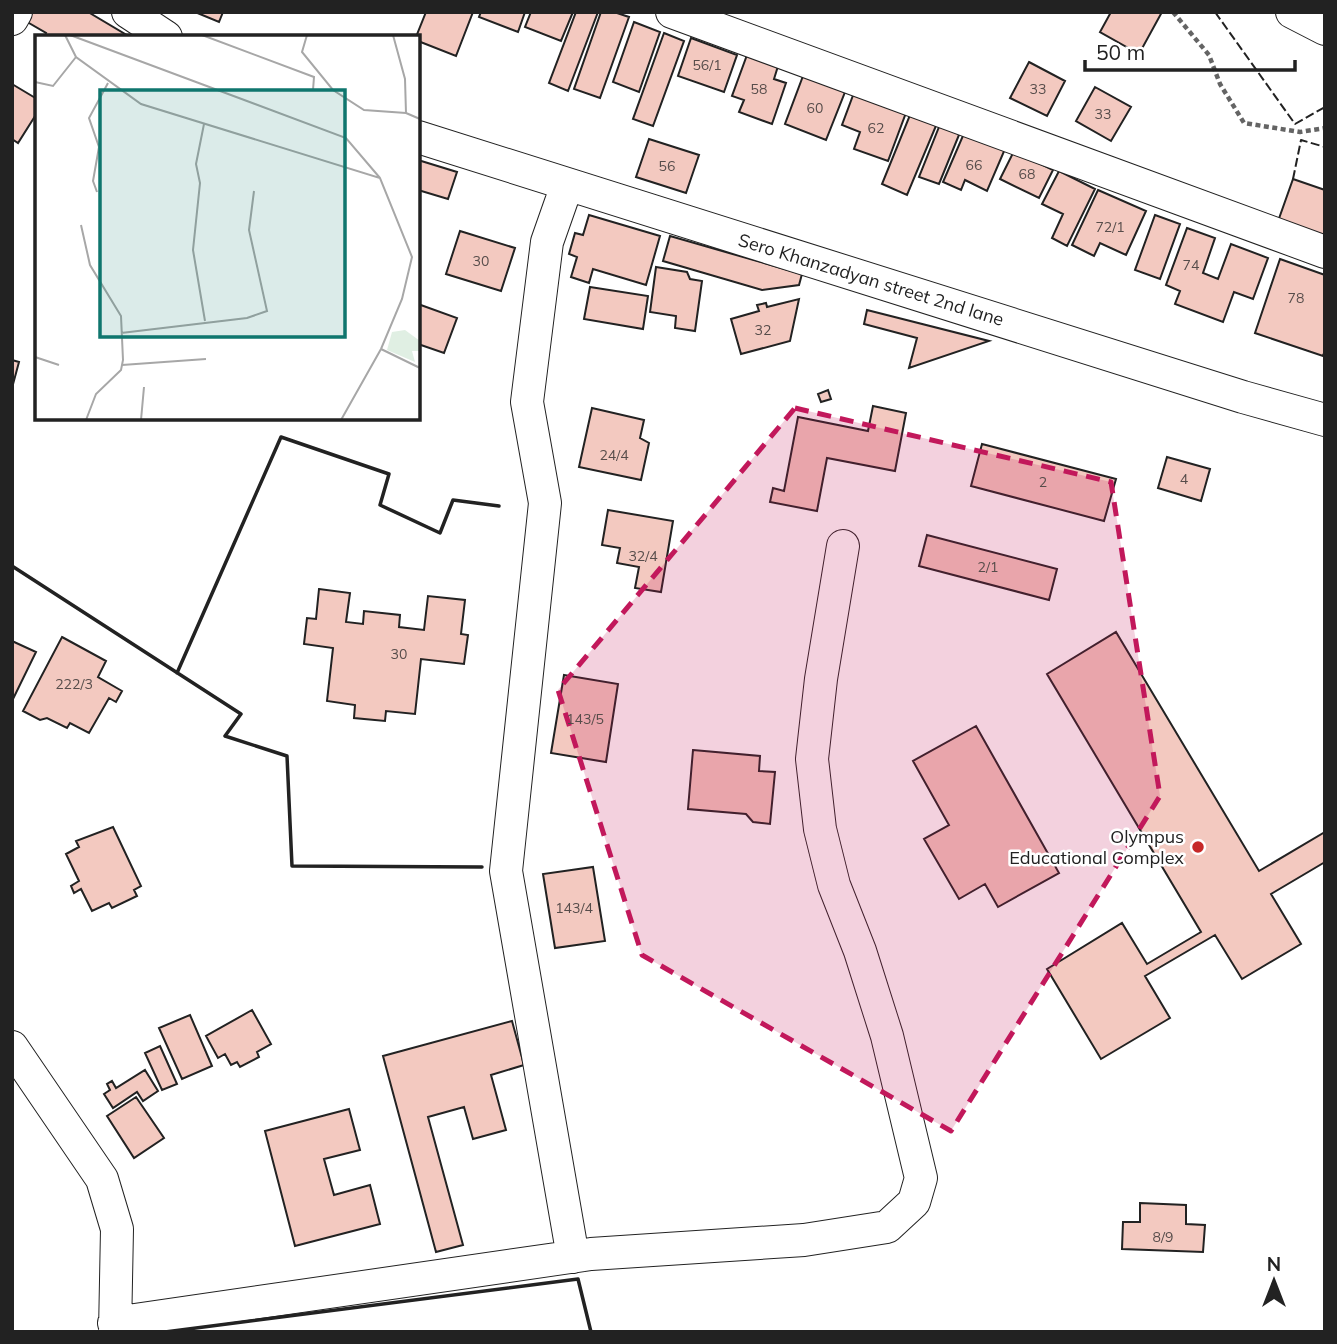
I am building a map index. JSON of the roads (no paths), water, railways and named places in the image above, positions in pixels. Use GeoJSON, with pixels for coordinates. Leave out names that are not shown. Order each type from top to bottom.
{"type":"FeatureCollection","features":[{"type":"Feature","properties":{"kind":"street"},"geometry":{"type":"LineString","coordinates":[[12,19],[16,12]]}},
{"type":"Feature","properties":{"kind":"street"},"geometry":{"type":"LineString","coordinates":[[128,12],[163,35]]}},
{"type":"Feature","properties":{"kind":"street"},"geometry":{"type":"LineString","coordinates":[[672,12],[1325,251]]}},
{"type":"Feature","properties":{"kind":"street"},"geometry":{"type":"LineString","coordinates":[[1292,12],[1325,29]]}},
{"type":"Feature","properties":{"kind":"street","name":"Sero Khanzadyan street 2nd lane"},"geometry":{"type":"LineString","coordinates":[[420,137],[1244,397],[1325,420]]}},
{"type":"Feature","properties":{"kind":"street"},"geometry":{"type":"LineString","coordinates":[[567,185],[547,242],[527,402],[545,503],[506,871],[573,1257]]}},
{"type":"Feature","properties":{"kind":"street"},"geometry":{"type":"LineString","coordinates":[[12,1047],[102,1179],[117,1229],[114,1327],[573,1257],[804,1240],[887,1227],[914,1202],[921,1178],[887,1036],[860,951],[834,885],[820,829],[812,758],[821,679],[843,546]]}},
{"type":"Feature","properties":{"kind":"place","name":"Olympus Educational Complex"},"geometry":{"type":"Point","coordinates":[1198,847]}}]}
